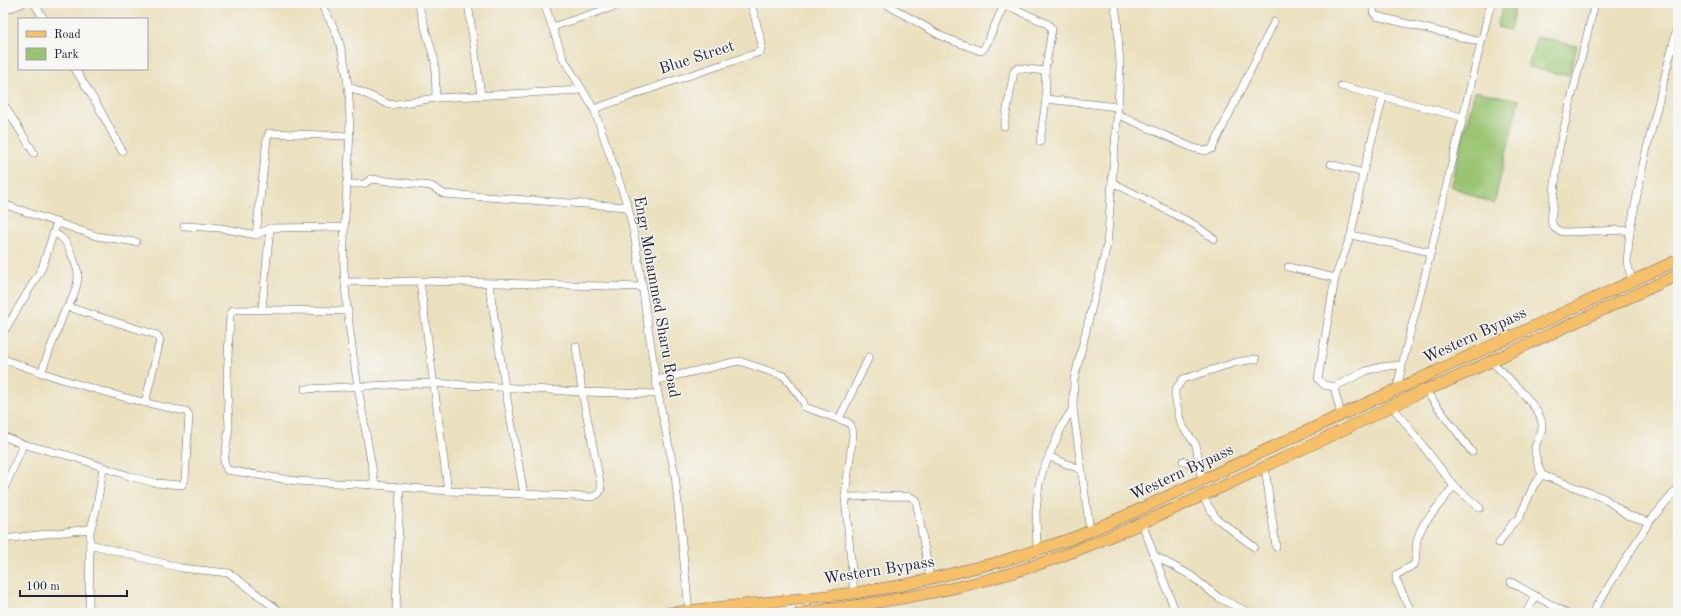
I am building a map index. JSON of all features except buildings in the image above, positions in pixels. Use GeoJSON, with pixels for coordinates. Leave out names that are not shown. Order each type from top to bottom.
{"type":"FeatureCollection","features":[{"type":"Feature","properties":{"kind":"main road","name":"Western Bypass"},"geometry":{"type":"LineString","coordinates":[[668,613],[854,593],[930,579],[1003,561],[1037,550],[1090,531],[1202,481],[1397,389],[1678,260]]}},
{"type":"Feature","properties":{"kind":"main road","name":"Western Bypass"},"geometry":{"type":"LineString","coordinates":[[800,613],[870,604],[952,589],[1039,564],[1077,550],[1202,496],[1425,390],[1678,275]]}},
{"type":"Feature","properties":{"kind":"main road"},"geometry":{"type":"LineString","coordinates":[[1276,447],[1282,459]]}},
{"type":"Feature","properties":{"kind":"street"},"geometry":{"type":"LineString","coordinates":[[3,11],[23,3]]}},
{"type":"Feature","properties":{"kind":"street"},"geometry":{"type":"LineString","coordinates":[[34,3],[43,18]]}},
{"type":"Feature","properties":{"kind":"street"},"geometry":{"type":"LineString","coordinates":[[320,3],[339,41],[348,86],[350,136],[344,227],[345,282],[358,386],[375,485]]}},
{"type":"Feature","properties":{"kind":"street"},"geometry":{"type":"LineString","coordinates":[[418,3],[435,62],[436,98]]}},
{"type":"Feature","properties":{"kind":"street"},"geometry":{"type":"LineString","coordinates":[[468,3],[481,95]]}},
{"type":"Feature","properties":{"kind":"street","name":"Engr Mohammed Sharu Road"},"geometry":{"type":"LineString","coordinates":[[544,3],[563,58],[594,109],[628,207],[643,287],[658,394],[675,475],[689,611]]}},
{"type":"Feature","properties":{"kind":"street"},"geometry":{"type":"LineString","coordinates":[[552,27],[626,3]]}},
{"type":"Feature","properties":{"kind":"street","name":"Blue Street"},"geometry":{"type":"LineString","coordinates":[[594,109],[760,52],[762,44],[752,3]]}},
{"type":"Feature","properties":{"kind":"street"},"geometry":{"type":"LineString","coordinates":[[884,3],[944,37],[981,51],[985,47],[1004,3],[1051,26],[1052,33],[1045,71],[1046,99],[1040,142]]}},
{"type":"Feature","properties":{"kind":"street"},"geometry":{"type":"LineString","coordinates":[[1090,531],[1073,408],[1074,377],[1107,245],[1118,110],[1120,65],[1117,18],[1114,3]]}},
{"type":"Feature","properties":{"kind":"street"},"geometry":{"type":"LineString","coordinates":[[1374,3],[1373,12],[1376,16],[1481,42]]}},
{"type":"Feature","properties":{"kind":"street"},"geometry":{"type":"LineString","coordinates":[[1397,389],[1431,252],[1462,117],[1491,3]]}},
{"type":"Feature","properties":{"kind":"street"},"geometry":{"type":"LineString","coordinates":[[1595,3],[1559,148],[1551,220],[1553,226],[1563,232],[1630,230]]}},
{"type":"Feature","properties":{"kind":"street"},"geometry":{"type":"LineString","coordinates":[[1046,99],[1118,110],[1193,148],[1206,151],[1212,149],[1274,22]]}},
{"type":"Feature","properties":{"kind":"street"},"geometry":{"type":"LineString","coordinates":[[1632,281],[1627,262],[1630,230],[1644,160],[1676,45],[1678,24]]}},
{"type":"Feature","properties":{"kind":"street"},"geometry":{"type":"LineString","coordinates":[[1004,126],[1014,70],[1018,68],[1045,71]]}},
{"type":"Feature","properties":{"kind":"street"},"geometry":{"type":"LineString","coordinates":[[76,70],[98,106],[122,151]]}},
{"type":"Feature","properties":{"kind":"street"},"geometry":{"type":"LineString","coordinates":[[348,86],[390,105],[436,98],[582,90]]}},
{"type":"Feature","properties":{"kind":"street"},"geometry":{"type":"LineString","coordinates":[[1341,86],[1462,117]]}},
{"type":"Feature","properties":{"kind":"street"},"geometry":{"type":"LineString","coordinates":[[1383,97],[1363,173],[1351,235],[1335,278],[1318,376],[1320,382],[1324,385],[1334,387],[1366,371],[1380,367],[1402,365]]}},
{"type":"Feature","properties":{"kind":"street"},"geometry":{"type":"LineString","coordinates":[[3,103],[34,153]]}},
{"type":"Feature","properties":{"kind":"street"},"geometry":{"type":"LineString","coordinates":[[256,235],[267,139],[269,133],[350,136]]}},
{"type":"Feature","properties":{"kind":"street"},"geometry":{"type":"LineString","coordinates":[[1331,164],[1363,173]]}},
{"type":"Feature","properties":{"kind":"street"},"geometry":{"type":"LineString","coordinates":[[346,184],[364,184],[371,179],[431,186],[444,194],[628,207]]}},
{"type":"Feature","properties":{"kind":"street"},"geometry":{"type":"LineString","coordinates":[[1112,182],[1195,226],[1214,239]]}},
{"type":"Feature","properties":{"kind":"street"},"geometry":{"type":"LineString","coordinates":[[3,204],[96,236],[136,242]]}},
{"type":"Feature","properties":{"kind":"street"},"geometry":{"type":"LineString","coordinates":[[3,333],[42,268],[57,222]]}},
{"type":"Feature","properties":{"kind":"street"},"geometry":{"type":"LineString","coordinates":[[184,226],[221,228],[256,235],[270,228],[344,227]]}},
{"type":"Feature","properties":{"kind":"street"},"geometry":{"type":"LineString","coordinates":[[262,310],[270,228]]}},
{"type":"Feature","properties":{"kind":"street"},"geometry":{"type":"LineString","coordinates":[[40,373],[78,281],[78,272],[63,239],[54,233]]}},
{"type":"Feature","properties":{"kind":"street"},"geometry":{"type":"LineString","coordinates":[[1351,235],[1431,252]]}},
{"type":"Feature","properties":{"kind":"street"},"geometry":{"type":"LineString","coordinates":[[1288,267],[1335,278]]}},
{"type":"Feature","properties":{"kind":"street"},"geometry":{"type":"LineString","coordinates":[[345,282],[420,281],[643,287]]}},
{"type":"Feature","properties":{"kind":"street"},"geometry":{"type":"LineString","coordinates":[[420,281],[432,382],[448,491]]}},
{"type":"Feature","properties":{"kind":"street"},"geometry":{"type":"LineString","coordinates":[[489,284],[524,494]]}},
{"type":"Feature","properties":{"kind":"street"},"geometry":{"type":"LineString","coordinates":[[68,307],[157,335],[160,340],[145,403]]}},
{"type":"Feature","properties":{"kind":"street"},"geometry":{"type":"LineString","coordinates":[[348,311],[304,312],[234,310],[230,315],[227,380],[229,428],[224,462],[225,467],[231,471],[296,481],[448,491],[593,497],[598,495],[601,491],[582,392],[576,346]]}},
{"type":"Feature","properties":{"kind":"street"},"geometry":{"type":"LineString","coordinates":[[840,419],[869,357]]}},
{"type":"Feature","properties":{"kind":"street"},"geometry":{"type":"LineString","coordinates":[[3,359],[40,373],[145,403],[188,412],[184,483],[155,483],[103,468],[74,457],[22,444],[3,436]]}},
{"type":"Feature","properties":{"kind":"street"},"geometry":{"type":"LineString","coordinates":[[1202,481],[1196,446],[1181,424],[1175,390],[1183,379],[1237,362],[1256,359]]}},
{"type":"Feature","properties":{"kind":"street"},"geometry":{"type":"LineString","coordinates":[[656,380],[738,361],[784,376],[803,401],[805,407],[840,419],[851,425],[853,434],[845,497],[854,593]]}},
{"type":"Feature","properties":{"kind":"street"},"geometry":{"type":"LineString","coordinates":[[1491,361],[1533,405],[1541,416],[1543,426],[1535,447],[1535,453],[1542,475]]}},
{"type":"Feature","properties":{"kind":"street"},"geometry":{"type":"LineString","coordinates":[[306,389],[432,382],[582,392],[658,394]]}},
{"type":"Feature","properties":{"kind":"street"},"geometry":{"type":"LineString","coordinates":[[1334,387],[1341,415]]}},
{"type":"Feature","properties":{"kind":"street"},"geometry":{"type":"LineString","coordinates":[[1425,390],[1472,452]]}},
{"type":"Feature","properties":{"kind":"street"},"geometry":{"type":"LineString","coordinates":[[1392,406],[1454,486],[1480,508]]}},
{"type":"Feature","properties":{"kind":"street"},"geometry":{"type":"LineString","coordinates":[[1037,550],[1036,512],[1039,484],[1064,424],[1073,408]]}},
{"type":"Feature","properties":{"kind":"street"},"geometry":{"type":"LineString","coordinates":[[3,490],[21,450],[22,444]]}},
{"type":"Feature","properties":{"kind":"street"},"geometry":{"type":"LineString","coordinates":[[1050,458],[1082,470]]}},
{"type":"Feature","properties":{"kind":"street"},"geometry":{"type":"LineString","coordinates":[[1183,461],[1199,466]]}},
{"type":"Feature","properties":{"kind":"street"},"geometry":{"type":"LineString","coordinates":[[1265,467],[1276,547]]}},
{"type":"Feature","properties":{"kind":"street"},"geometry":{"type":"LineString","coordinates":[[89,613],[90,529],[97,506],[103,468]]}},
{"type":"Feature","properties":{"kind":"street"},"geometry":{"type":"LineString","coordinates":[[1542,475],[1604,498],[1627,515],[1649,522]]}},
{"type":"Feature","properties":{"kind":"street"},"geometry":{"type":"LineString","coordinates":[[1499,543],[1513,523],[1519,518],[1534,485],[1542,475]]}},
{"type":"Feature","properties":{"kind":"street"},"geometry":{"type":"LineString","coordinates":[[1412,613],[1396,580],[1396,574],[1414,564],[1417,539],[1423,525],[1454,486]]}},
{"type":"Feature","properties":{"kind":"street"},"geometry":{"type":"LineString","coordinates":[[396,613],[400,487]]}},
{"type":"Feature","properties":{"kind":"street"},"geometry":{"type":"LineString","coordinates":[[1592,613],[1649,522],[1678,488]]}},
{"type":"Feature","properties":{"kind":"street"},"geometry":{"type":"LineString","coordinates":[[845,497],[910,496],[916,500],[930,579]]}},
{"type":"Feature","properties":{"kind":"street"},"geometry":{"type":"LineString","coordinates":[[1202,496],[1216,518],[1254,547]]}},
{"type":"Feature","properties":{"kind":"street"},"geometry":{"type":"LineString","coordinates":[[1142,523],[1176,613]]}},
{"type":"Feature","properties":{"kind":"street"},"geometry":{"type":"LineString","coordinates":[[3,539],[90,529]]}},
{"type":"Feature","properties":{"kind":"street"},"geometry":{"type":"LineString","coordinates":[[90,544],[181,568],[228,573],[282,613]]}},
{"type":"Feature","properties":{"kind":"street"},"geometry":{"type":"LineString","coordinates":[[1155,556],[1190,575],[1218,598],[1250,613]]}},
{"type":"Feature","properties":{"kind":"street"},"geometry":{"type":"LineString","coordinates":[[1511,582],[1566,613]]}},
{"type":"Feature","properties":{"kind":"street"},"geometry":{"type":"LineString","coordinates":[[1526,613],[1535,596]]}},
{"type":"Feature","properties":{"kind":"green space"},"geometry":{"type":"Polygon","coordinates":[[[1504,3],[1510,3],[1515,7],[1510,30],[1497,27],[1504,3]]]}},
{"type":"Feature","properties":{"kind":"green space"},"geometry":{"type":"Polygon","coordinates":[[[1537,37],[1577,46],[1569,76],[1528,67],[1537,37]]]}},
{"type":"Feature","properties":{"kind":"green space"},"geometry":{"type":"Polygon","coordinates":[[[1475,91],[1519,100],[1494,204],[1450,186],[1475,91]]]}}]}
